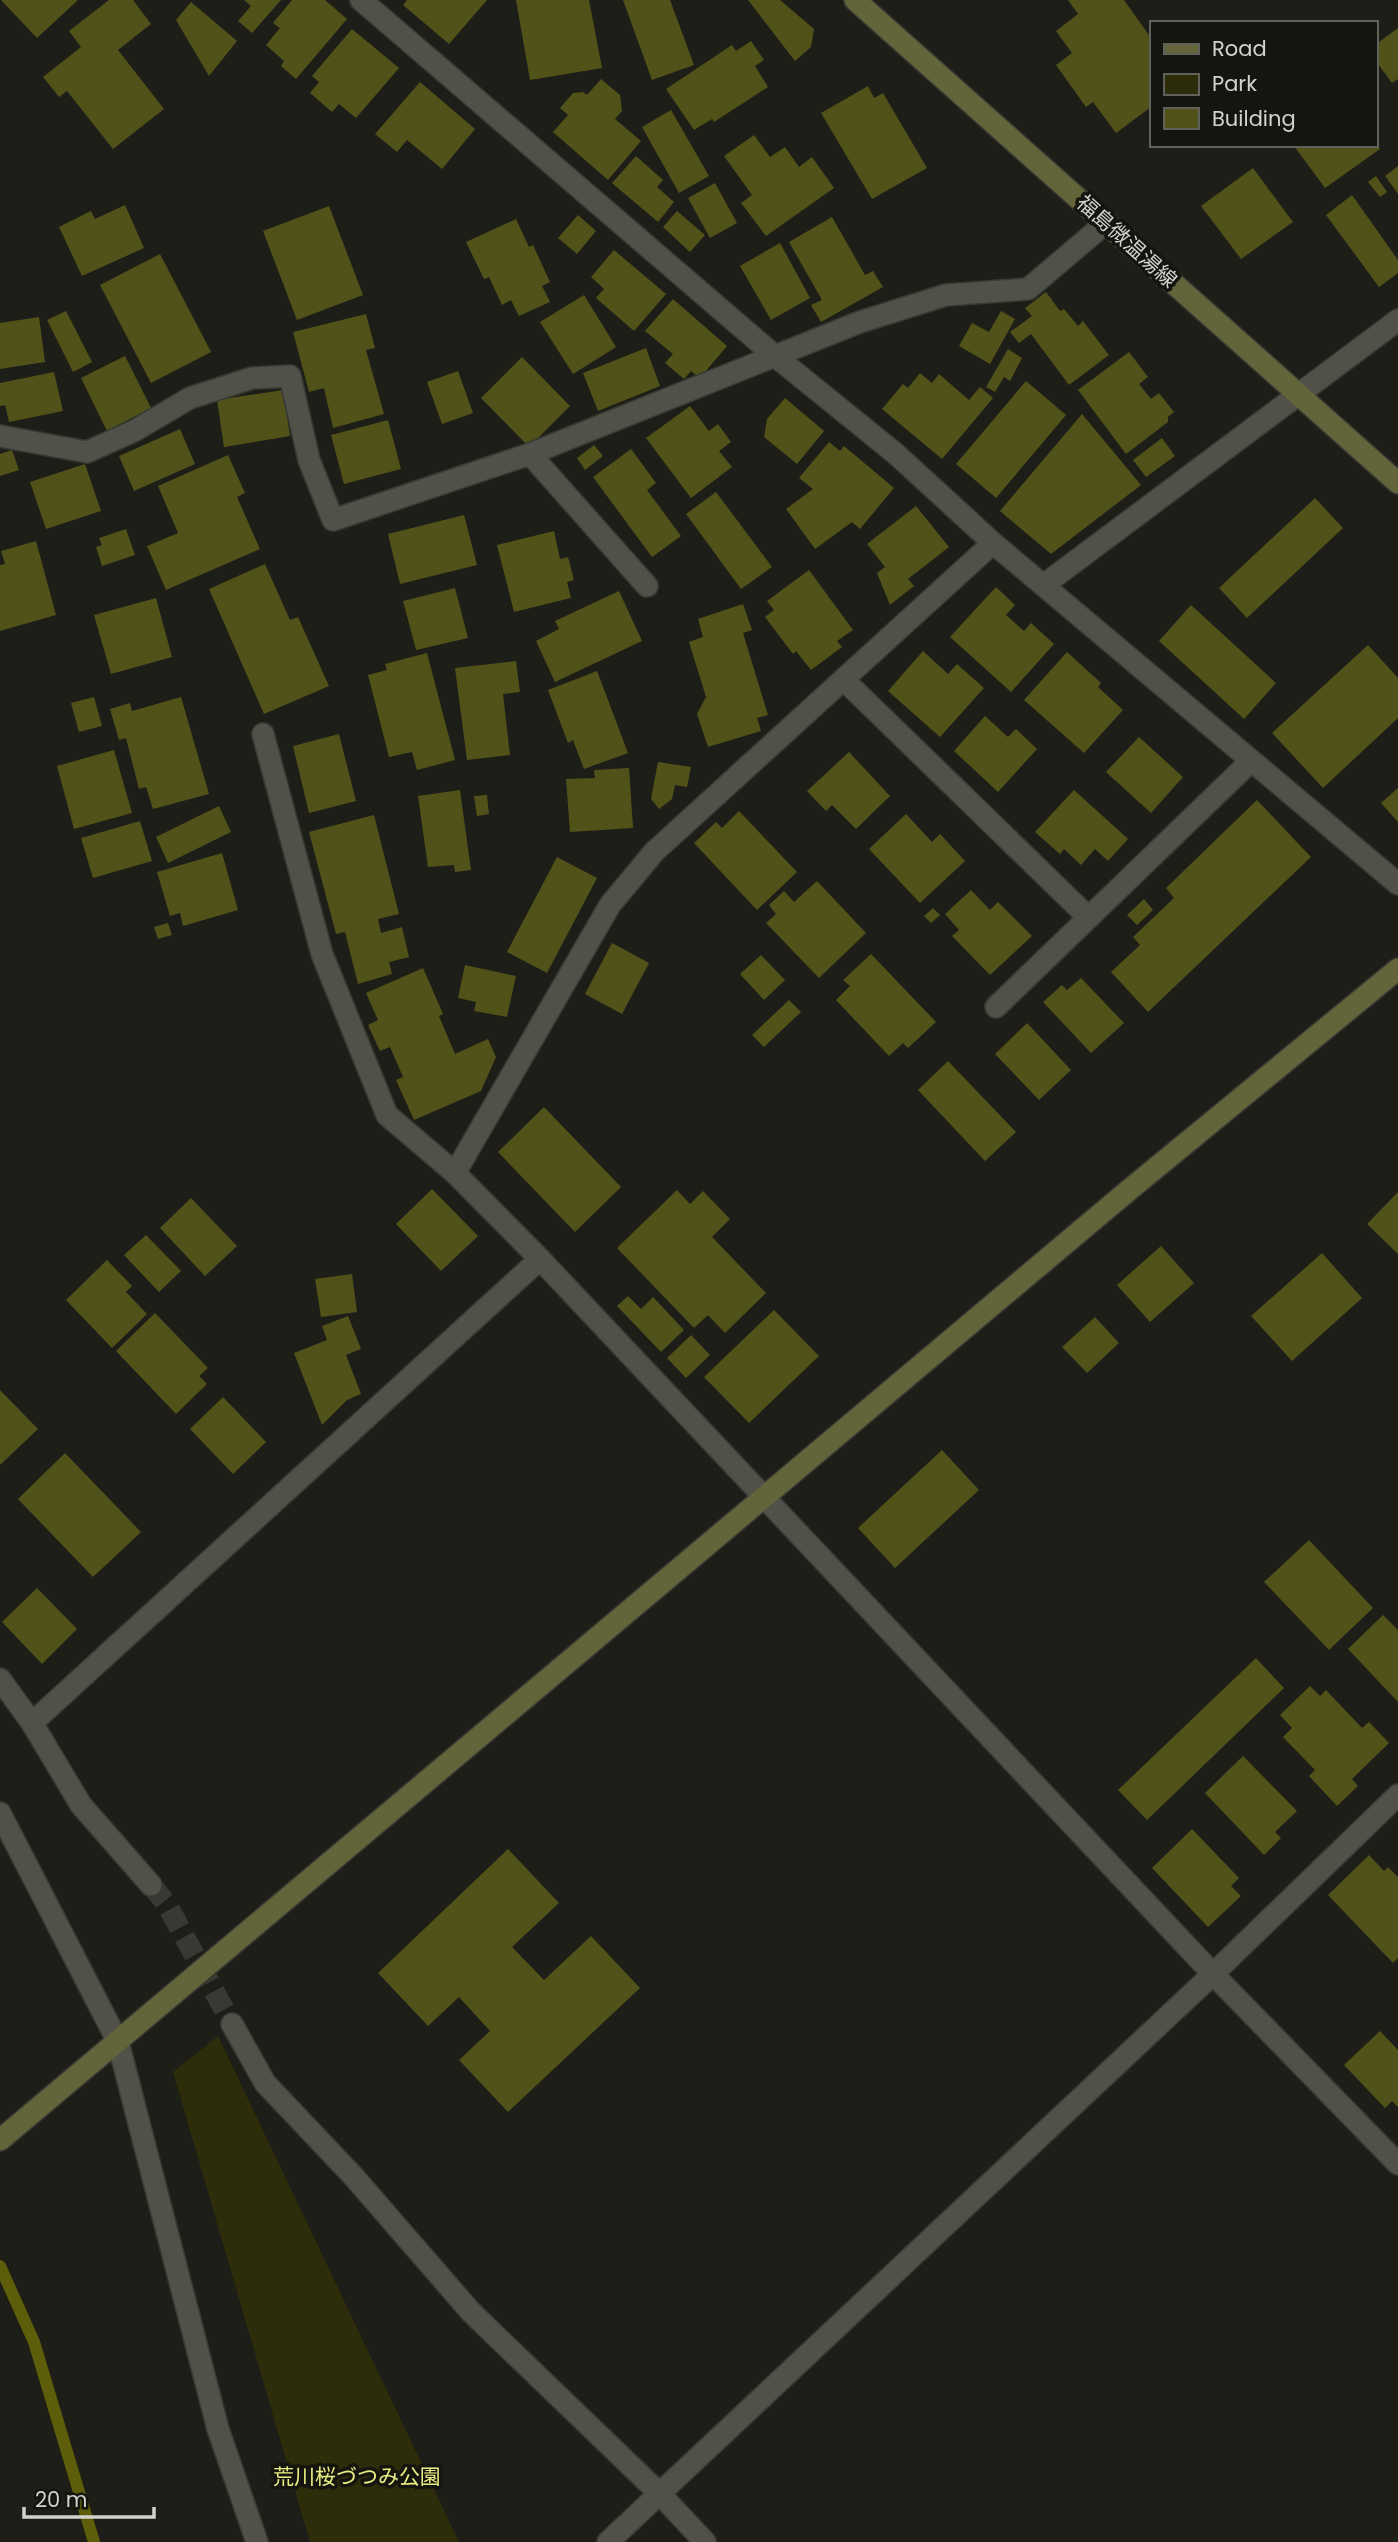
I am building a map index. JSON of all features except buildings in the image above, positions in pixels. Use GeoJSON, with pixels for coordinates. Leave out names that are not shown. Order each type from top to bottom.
{"type":"FeatureCollection","features":[{"type":"Feature","properties":{"kind":"street"},"geometry":{"type":"LineString","coordinates":[[362,0],[775,356],[896,454],[993,543],[1045,584],[1398,884]]}},
{"type":"Feature","properties":{"kind":"street","name":"福島微温湯線"},"geometry":{"type":"LineString","coordinates":[[855,0],[1398,483]]}},
{"type":"Feature","properties":{"kind":"street"},"geometry":{"type":"LineString","coordinates":[[0,436],[87,452],[134,431],[190,398],[252,378],[290,376],[309,460],[333,520],[530,454],[860,322],[926,300],[984,290],[1028,289],[1107,222]]}},
{"type":"Feature","properties":{"kind":"street"},"geometry":{"type":"LineString","coordinates":[[1045,584],[1398,320]]}},
{"type":"Feature","properties":{"kind":"street"},"geometry":{"type":"LineString","coordinates":[[530,454],[647,586]]}},
{"type":"Feature","properties":{"kind":"street"},"geometry":{"type":"LineString","coordinates":[[455,1173],[610,905],[654,852],[993,543]]}},
{"type":"Feature","properties":{"kind":"street"},"geometry":{"type":"LineString","coordinates":[[844,680],[1088,917]]}},
{"type":"Feature","properties":{"kind":"street"},"geometry":{"type":"LineString","coordinates":[[263,734],[322,954],[387,1115],[455,1173],[540,1259],[1213,1974],[1398,2164]]}},
{"type":"Feature","properties":{"kind":"street"},"geometry":{"type":"LineString","coordinates":[[996,1007],[1251,761]]}},
{"type":"Feature","properties":{"kind":"street"},"geometry":{"type":"LineString","coordinates":[[0,2140],[1118,1199],[1398,969]]}},
{"type":"Feature","properties":{"kind":"street"},"geometry":{"type":"LineString","coordinates":[[32,1723],[540,1259]]}},
{"type":"Feature","properties":{"kind":"street"},"geometry":{"type":"LineString","coordinates":[[0,1679],[32,1723],[81,1805],[151,1885]]}},
{"type":"Feature","properties":{"kind":"street"},"geometry":{"type":"LineString","coordinates":[[608,2542],[1213,1974],[1398,1795]]}},
{"type":"Feature","properties":{"kind":"street"},"geometry":{"type":"LineString","coordinates":[[0,1813],[113,2047],[218,2430],[257,2542]]}},
{"type":"Feature","properties":{"kind":"street"},"geometry":{"type":"LineString","coordinates":[[232,2024],[265,2083],[354,2177],[471,2312],[660,2494],[705,2542]]}},
{"type":"Feature","properties":{"kind":"green space","name":"荒川桜づつみ公園"},"geometry":{"type":"Polygon","coordinates":[[[218,2036],[459,2542],[310,2542],[173,2072],[218,2036]]]}},
{"type":"Feature","properties":{"kind":"waterway"},"geometry":{"type":"LineString","coordinates":[[0,2266],[34,2342],[94,2542]]}},
{"type":"Feature","properties":{"kind":"tunnel"},"geometry":{"type":"LineString","coordinates":[[151,1885],[166,1903],[232,2024]]}}]}
